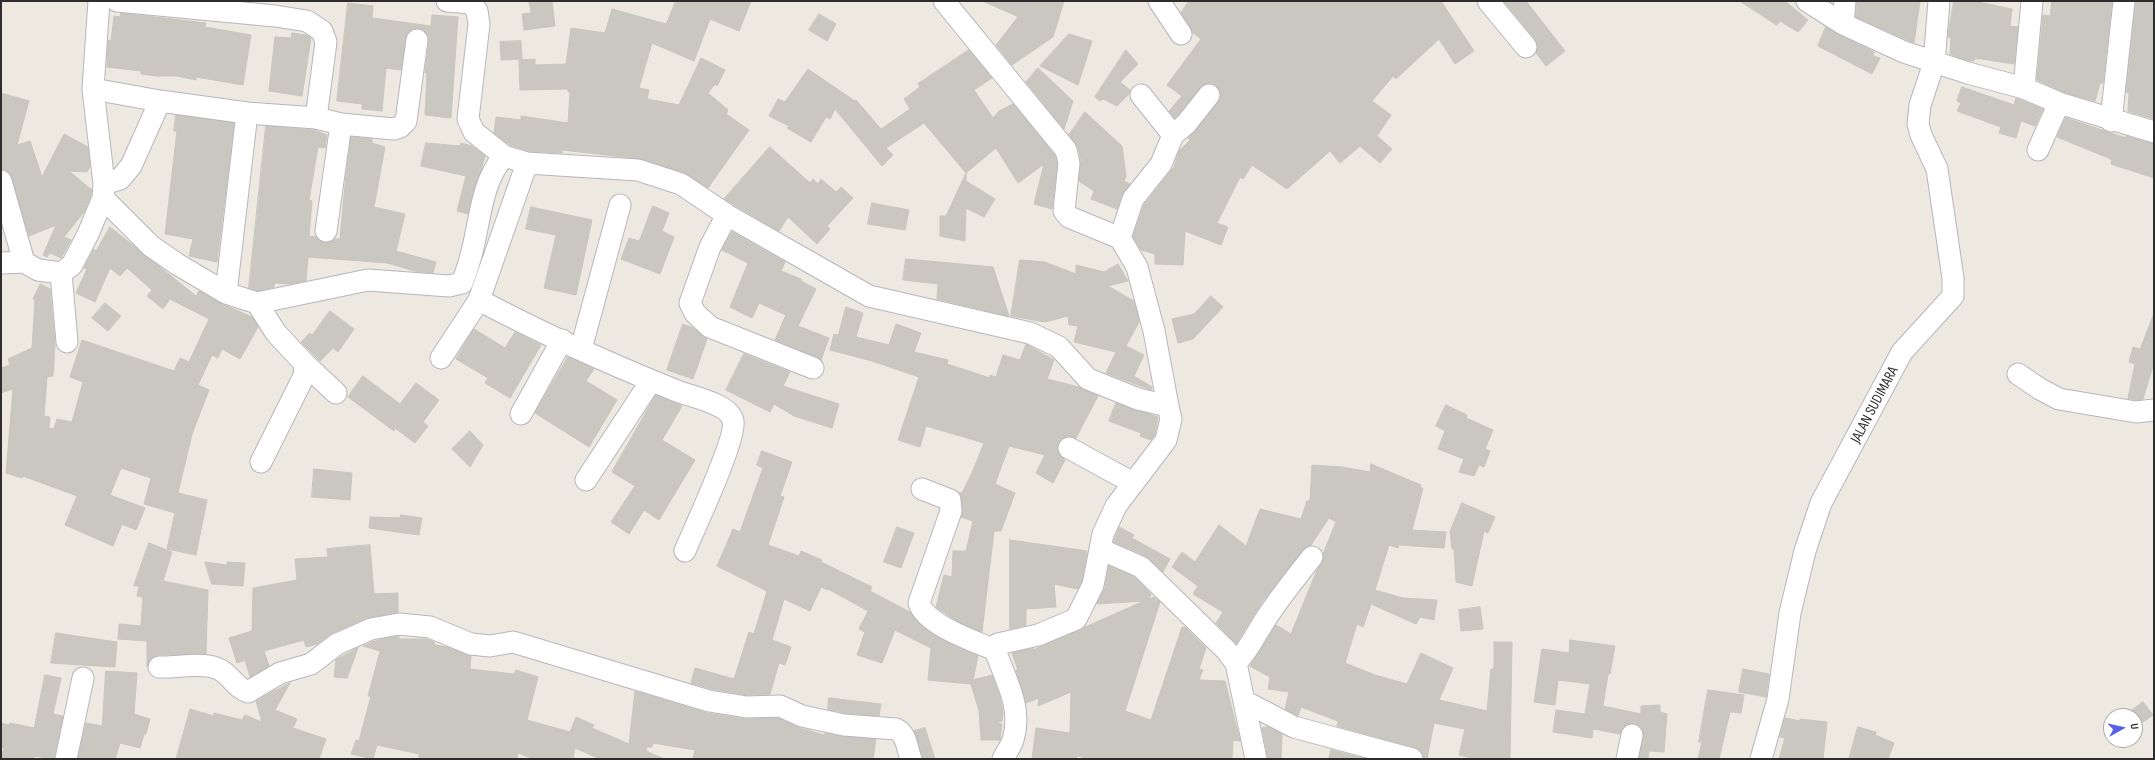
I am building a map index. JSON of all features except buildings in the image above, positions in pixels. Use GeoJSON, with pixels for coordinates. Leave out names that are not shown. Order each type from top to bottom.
{"type":"FeatureCollection","features":[{"type":"Feature","properties":{"kind":"street"},"geometry":{"type":"LineString","coordinates":[[1,263],[24,262],[38,270],[62,273],[72,265],[88,234],[103,191],[93,88],[99,1]]}},
{"type":"Feature","properties":{"kind":"street"},"geometry":{"type":"LineString","coordinates":[[117,1],[275,8],[307,21],[322,31],[326,42],[316,118]]}},
{"type":"Feature","properties":{"kind":"street"},"geometry":{"type":"LineString","coordinates":[[447,1],[471,3],[477,11],[479,24],[468,119],[474,132],[504,156],[527,163],[638,170],[681,184],[727,215],[869,296],[1030,333],[1059,347],[1088,379],[1138,399],[1168,406]]}},
{"type":"Feature","properties":{"kind":"street"},"geometry":{"type":"LineString","coordinates":[[944,1],[1066,150],[1069,163],[1064,211],[1069,217],[1120,238],[1137,266],[1154,331],[1171,419],[1166,440],[1116,506],[1103,534],[1093,585],[1076,619],[1038,635],[998,644],[995,650]]}},
{"type":"Feature","properties":{"kind":"street"},"geometry":{"type":"LineString","coordinates":[[1159,1],[1181,34]]}},
{"type":"Feature","properties":{"kind":"street"},"geometry":{"type":"LineString","coordinates":[[1488,1],[1526,46]]}},
{"type":"Feature","properties":{"kind":"street"},"geometry":{"type":"LineString","coordinates":[[1807,1],[1843,24],[1904,52],[2024,88],[2059,103],[2111,121],[2154,132]]}},
{"type":"Feature","properties":{"kind":"street"},"geometry":{"type":"LineString","coordinates":[[1843,24],[1846,1]]}},
{"type":"Feature","properties":{"kind":"street","name":"JALAN SUDIMARA"},"geometry":{"type":"LineString","coordinates":[[1761,759],[1778,699],[1790,613],[1801,565],[1821,503],[1902,352],[1953,296],[1953,278],[1937,168],[1921,135],[1918,124],[1920,105],[1934,62],[1939,1]]}},
{"type":"Feature","properties":{"kind":"street"},"geometry":{"type":"LineString","coordinates":[[2024,88],[2032,1]]}},
{"type":"Feature","properties":{"kind":"street"},"geometry":{"type":"LineString","coordinates":[[2111,121],[2124,1]]}},
{"type":"Feature","properties":{"kind":"street"},"geometry":{"type":"LineString","coordinates":[[93,88],[160,101],[247,113],[316,118],[341,124],[394,129],[400,128],[406,122],[416,40]]}},
{"type":"Feature","properties":{"kind":"street"},"geometry":{"type":"LineString","coordinates":[[1141,95],[1173,135]]}},
{"type":"Feature","properties":{"kind":"street"},"geometry":{"type":"LineString","coordinates":[[1120,238],[1133,199],[1161,164],[1173,135],[1186,124],[1209,95]]}},
{"type":"Feature","properties":{"kind":"street"},"geometry":{"type":"LineString","coordinates":[[103,191],[120,179],[131,166],[160,101]]}},
{"type":"Feature","properties":{"kind":"street"},"geometry":{"type":"LineString","coordinates":[[2038,150],[2059,103]]}},
{"type":"Feature","properties":{"kind":"street"},"geometry":{"type":"LineString","coordinates":[[226,293],[247,113]]}},
{"type":"Feature","properties":{"kind":"street"},"geometry":{"type":"LineString","coordinates":[[326,231],[341,124]]}},
{"type":"Feature","properties":{"kind":"street"},"geometry":{"type":"LineString","coordinates":[[103,191],[151,246],[177,264],[226,293],[257,303],[368,280],[449,286],[462,283],[470,260],[490,178],[497,164],[504,156]]}},
{"type":"Feature","properties":{"kind":"street"},"geometry":{"type":"LineString","coordinates":[[441,358],[479,300],[527,163]]}},
{"type":"Feature","properties":{"kind":"street"},"geometry":{"type":"LineString","coordinates":[[1,181],[24,262]]}},
{"type":"Feature","properties":{"kind":"street"},"geometry":{"type":"LineString","coordinates":[[581,349],[620,205]]}},
{"type":"Feature","properties":{"kind":"street"},"geometry":{"type":"LineString","coordinates":[[727,215],[710,247],[690,303],[695,313],[710,328],[813,368]]}},
{"type":"Feature","properties":{"kind":"street"},"geometry":{"type":"LineString","coordinates":[[62,273],[67,342]]}},
{"type":"Feature","properties":{"kind":"street"},"geometry":{"type":"LineString","coordinates":[[479,300],[651,381],[718,405],[730,413],[734,422],[729,446],[685,551]]}},
{"type":"Feature","properties":{"kind":"street"},"geometry":{"type":"LineString","coordinates":[[257,303],[276,333],[305,364],[336,393]]}},
{"type":"Feature","properties":{"kind":"street"},"geometry":{"type":"LineString","coordinates":[[520,414],[562,340]]}},
{"type":"Feature","properties":{"kind":"street"},"geometry":{"type":"LineString","coordinates":[[262,462],[304,376],[305,364]]}},
{"type":"Feature","properties":{"kind":"street"},"geometry":{"type":"LineString","coordinates":[[2018,374],[2040,389],[2059,399],[2136,412],[2154,410]]}},
{"type":"Feature","properties":{"kind":"street"},"geometry":{"type":"LineString","coordinates":[[586,480],[651,381]]}},
{"type":"Feature","properties":{"kind":"street"},"geometry":{"type":"LineString","coordinates":[[1068,448],[1133,483]]}},
{"type":"Feature","properties":{"kind":"street"},"geometry":{"type":"LineString","coordinates":[[922,488],[950,500],[951,511],[920,596],[920,607],[928,616],[950,629],[995,650],[1011,689],[1016,722],[1013,741],[1003,759]]}},
{"type":"Feature","properties":{"kind":"street"},"geometry":{"type":"LineString","coordinates":[[1100,549],[1141,567],[1222,646],[1236,663],[1256,759]]}},
{"type":"Feature","properties":{"kind":"street"},"geometry":{"type":"LineString","coordinates":[[1236,663],[1256,638],[1265,618],[1312,557]]}},
{"type":"Feature","properties":{"kind":"street"},"geometry":{"type":"LineString","coordinates":[[159,667],[201,666],[217,668],[242,690],[248,692],[280,673],[311,664],[337,644],[371,629],[399,624],[430,627],[471,644],[490,646],[513,642],[709,701],[747,707],[780,706],[802,716],[844,725],[896,729],[905,737],[911,759]]}},
{"type":"Feature","properties":{"kind":"street"},"geometry":{"type":"LineString","coordinates":[[66,759],[83,678]]}},
{"type":"Feature","properties":{"kind":"street"},"geometry":{"type":"LineString","coordinates":[[1244,701],[1294,726],[1412,759]]}},
{"type":"Feature","properties":{"kind":"street"},"geometry":{"type":"LineString","coordinates":[[1627,759],[1632,735]]}}]}
